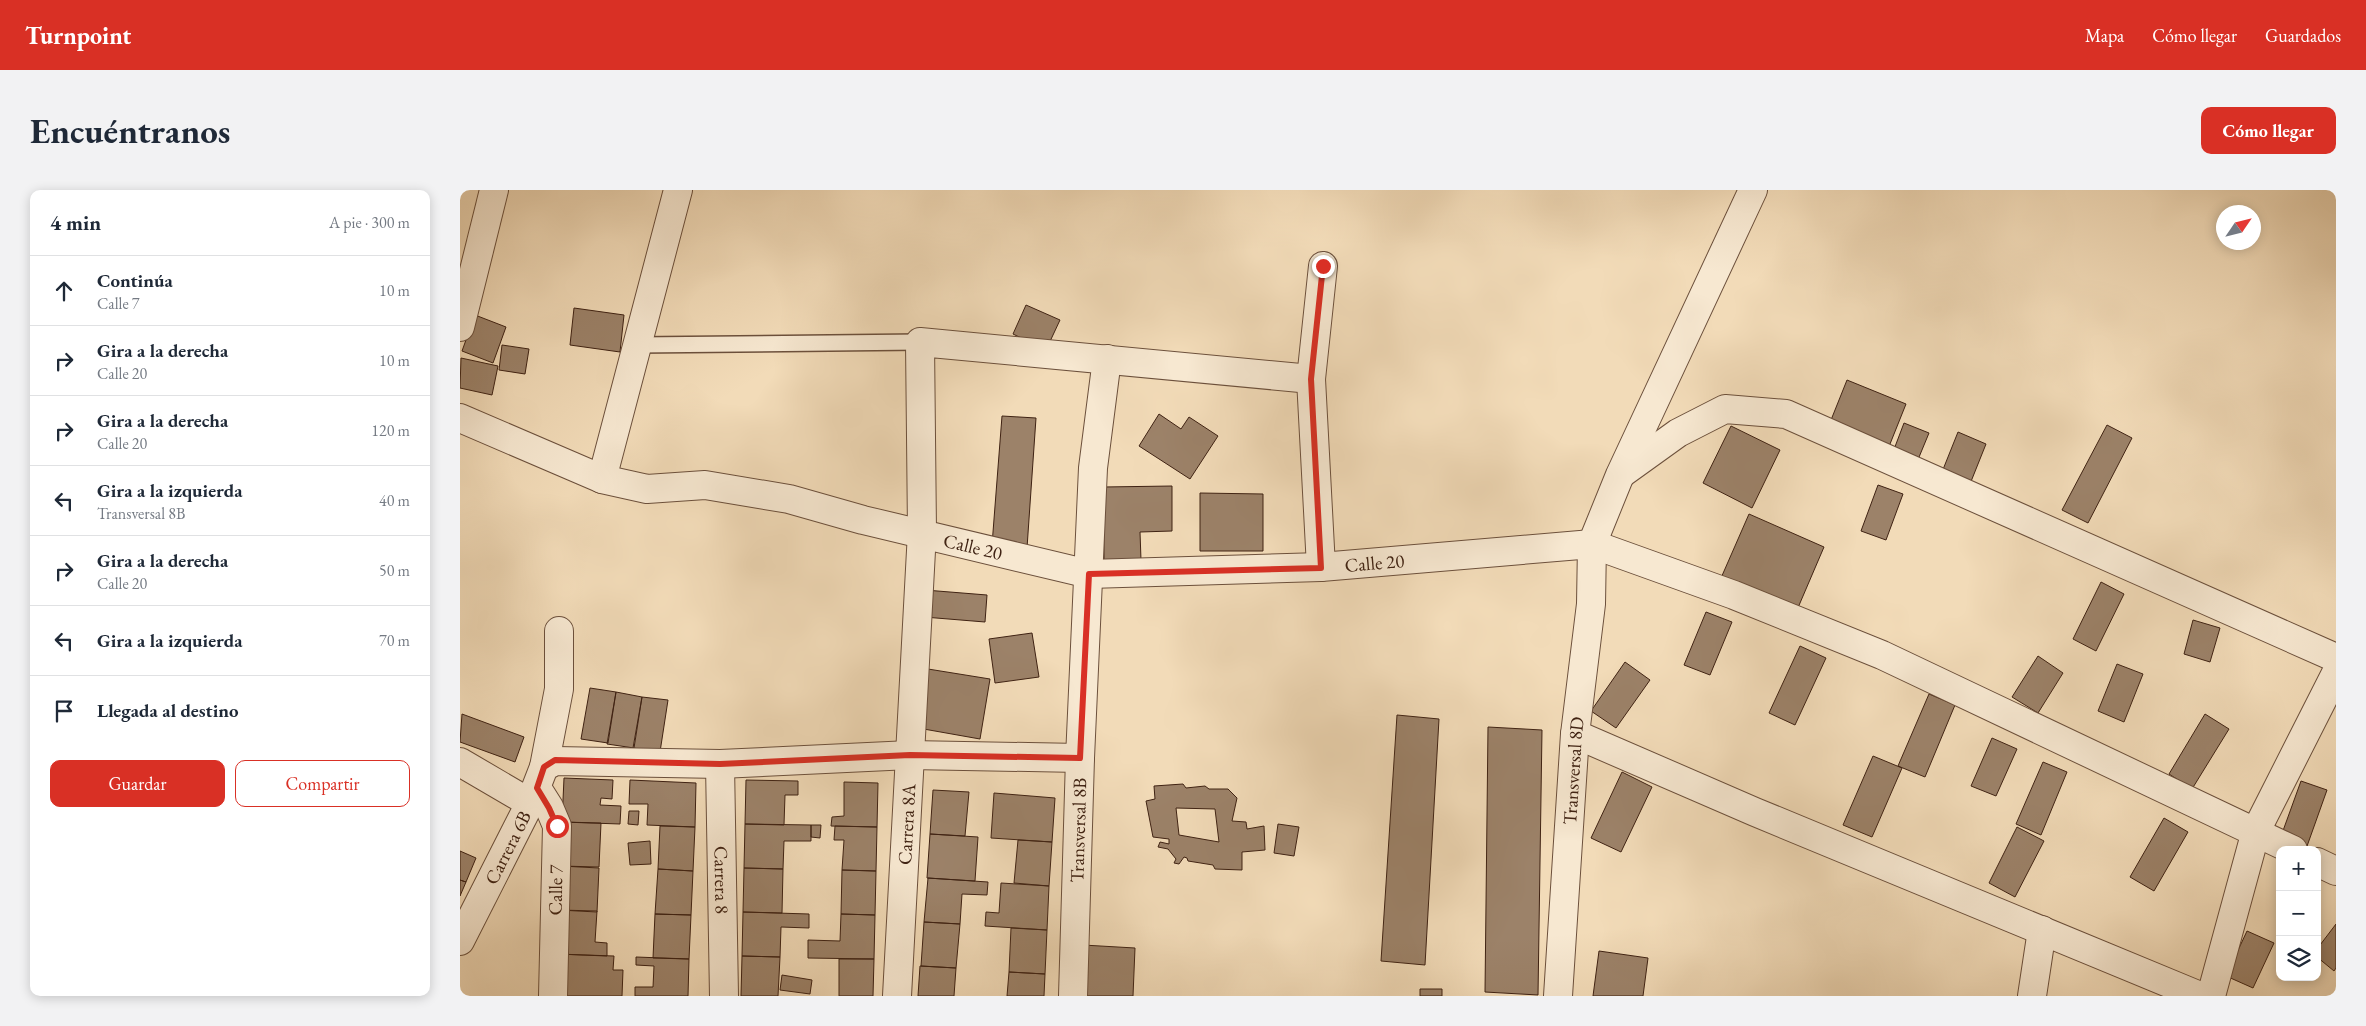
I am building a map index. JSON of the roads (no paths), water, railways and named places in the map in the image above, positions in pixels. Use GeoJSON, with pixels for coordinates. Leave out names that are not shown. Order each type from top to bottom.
{"type":"FeatureCollection","features":[{"type":"Feature","properties":{"kind":"street"},"geometry":{"type":"LineString","coordinates":[[460,327],[494,190]]}},
{"type":"Feature","properties":{"kind":"street"},"geometry":{"type":"LineString","coordinates":[[602,478],[678,190]]}},
{"type":"Feature","properties":{"kind":"street"},"geometry":{"type":"LineString","coordinates":[[1753,190],[1620,475],[1592,544],[1699,582],[1882,655],[2285,846]]}},
{"type":"Feature","properties":{"kind":"street"},"geometry":{"type":"LineString","coordinates":[[1321,568],[1311,379],[1323,266]]}},
{"type":"Feature","properties":{"kind":"street"},"geometry":{"type":"LineString","coordinates":[[920,342],[1311,379]]}},
{"type":"Feature","properties":{"kind":"street","name":"Carrera 8A"},"geometry":{"type":"LineString","coordinates":[[897,996],[922,532],[920,342]]}},
{"type":"Feature","properties":{"kind":"street","name":"Transversal 8B"},"geometry":{"type":"LineString","coordinates":[[1073,996],[1080,758],[1093,468],[1107,359]]}},
{"type":"Feature","properties":{"kind":"street"},"geometry":{"type":"LineString","coordinates":[[1620,475],[1678,433],[1725,408],[1786,414],[2336,658]]}},
{"type":"Feature","properties":{"kind":"street","name":"Calle 20"},"geometry":{"type":"LineString","coordinates":[[460,418],[602,478],[647,489],[705,486],[789,499],[863,520],[922,532],[1089,574],[1321,568],[1592,544]]}},
{"type":"Feature","properties":{"kind":"street","name":"Transversal 8D"},"geometry":{"type":"LineString","coordinates":[[1558,996],[1575,734],[1592,604],[1592,544]]}},
{"type":"Feature","properties":{"kind":"street","name":"Carrera 6B"},"geometry":{"type":"LineString","coordinates":[[460,941],[538,785],[559,689],[559,631]]}},
{"type":"Feature","properties":{"kind":"street"},"geometry":{"type":"LineString","coordinates":[[2211,996],[2256,831],[2336,673]]}},
{"type":"Feature","properties":{"kind":"street"},"geometry":{"type":"LineString","coordinates":[[1575,734],[1764,815],[2200,996]]}},
{"type":"Feature","properties":{"kind":"street"},"geometry":{"type":"LineString","coordinates":[[460,762],[538,785],[555,760],[720,764],[910,755],[1080,758]]}},
{"type":"Feature","properties":{"kind":"street","name":"Carrera 8"},"geometry":{"type":"LineString","coordinates":[[720,764],[724,996]]}},
{"type":"Feature","properties":{"kind":"street","name":"Calle 7"},"geometry":{"type":"LineString","coordinates":[[538,785],[557,826],[553,996]]}},
{"type":"Feature","properties":{"kind":"street"},"geometry":{"type":"LineString","coordinates":[[2321,864],[2336,871]]}},
{"type":"Feature","properties":{"kind":"street"},"geometry":{"type":"LineString","coordinates":[[2032,996],[2042,930]]}},
{"type":"Feature","properties":{"kind":"lane"},"geometry":{"type":"LineString","coordinates":[[637,346],[920,342]]}}]}
